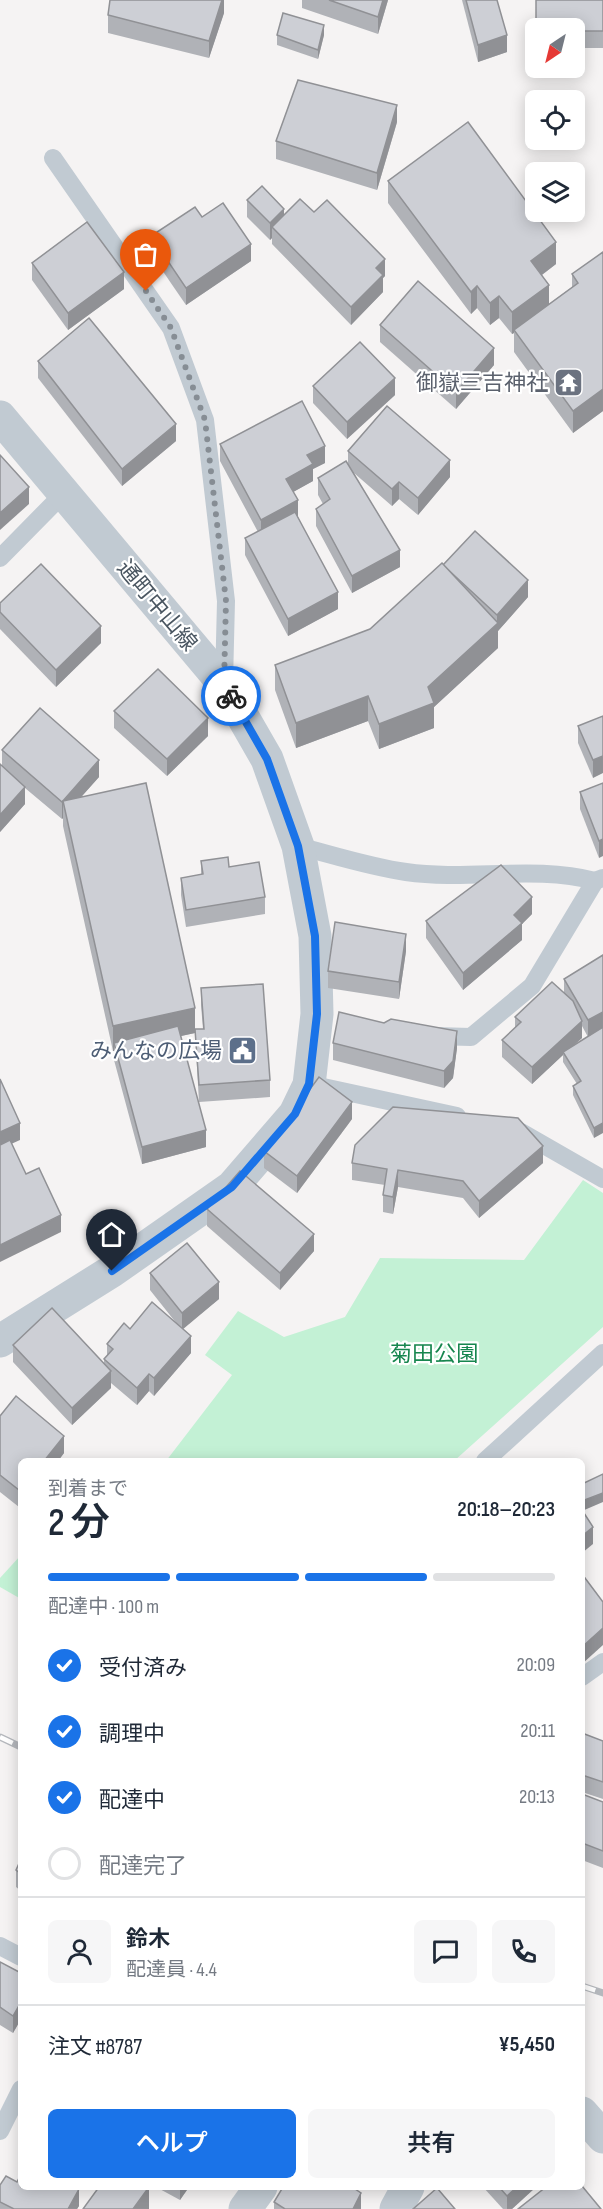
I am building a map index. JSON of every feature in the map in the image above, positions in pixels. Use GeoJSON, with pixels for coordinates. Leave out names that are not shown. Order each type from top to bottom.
{"type":"FeatureCollection","features":[{"type":"Feature","properties":{"kind":"street","name":"通町中山線"},"geometry":{"type":"LineString","coordinates":[[0,417],[224,684],[267,759],[298,846],[329,1016],[309,1084],[295,1114],[232,1187],[112,1271],[0,1341]]}},
{"type":"Feature","properties":{"kind":"street"},"geometry":{"type":"LineString","coordinates":[[585,2116],[603,2137]]}},
{"type":"Feature","properties":{"kind":"street"},"geometry":{"type":"LineString","coordinates":[[245,2209],[259,2190]]}},
{"type":"Feature","properties":{"kind":"street"},"geometry":{"type":"LineString","coordinates":[[396,2209],[406,2190]]}},
{"type":"Feature","properties":{"kind":"lane"},"geometry":{"type":"LineString","coordinates":[[53,158],[171,328],[205,420],[226,601],[224,684]]}},
{"type":"Feature","properties":{"kind":"lane"},"geometry":{"type":"LineString","coordinates":[[0,558],[64,493]]}},
{"type":"Feature","properties":{"kind":"lane"},"geometry":{"type":"LineString","coordinates":[[298,846],[406,872],[467,875],[566,874],[599,880],[532,986],[471,1037],[420,1035]]}},
{"type":"Feature","properties":{"kind":"lane"},"geometry":{"type":"LineString","coordinates":[[309,1084],[479,1120]]}},
{"type":"Feature","properties":{"kind":"lane"},"geometry":{"type":"LineString","coordinates":[[501,1125],[513,1128],[603,1179]]}},
{"type":"Feature","properties":{"kind":"lane"},"geometry":{"type":"LineString","coordinates":[[488,1458],[603,1353]]}},
{"type":"Feature","properties":{"kind":"lane"},"geometry":{"type":"LineString","coordinates":[[585,1675],[603,1662]]}},
{"type":"Feature","properties":{"kind":"lane"},"geometry":{"type":"LineString","coordinates":[[0,1946],[18,1955]]}},
{"type":"Feature","properties":{"kind":"lane"},"geometry":{"type":"LineString","coordinates":[[0,2130],[18,2095]]}},
{"type":"Feature","properties":{"kind":"green space","name":"菊田公園"},"geometry":{"type":"Polygon","coordinates":[[[583,1180],[603,1193],[603,1327],[457,1458],[168,1458],[232,1375],[205,1355],[238,1311],[284,1337],[345,1317],[380,1258],[524,1260],[583,1180]]]}},
{"type":"Feature","properties":{"kind":"green space"},"geometry":{"type":"Polygon","coordinates":[[[18,1558],[18,1597],[0,1587],[0,1578],[18,1558]]]}},
{"type":"Feature","properties":{"kind":"building"},"geometry":{"type":"Polygon","coordinates":[[[110,0],[222,0],[209,41],[108,15],[110,0]]]}},
{"type":"Feature","properties":{"kind":"building"},"geometry":{"type":"Polygon","coordinates":[[[329,0],[383,0],[378,17],[329,0]]]}},
{"type":"Feature","properties":{"kind":"building"},"geometry":{"type":"Polygon","coordinates":[[[466,0],[497,0],[507,35],[478,45],[466,0]]]}},
{"type":"Feature","properties":{"kind":"building"},"geometry":{"type":"Polygon","coordinates":[[[536,0],[603,0],[603,31],[585,31],[585,18],[536,18],[536,0]]]}},
{"type":"Feature","properties":{"kind":"building"},"geometry":{"type":"Polygon","coordinates":[[[283,13],[324,25],[318,50],[277,35],[283,13]]]}},
{"type":"Feature","properties":{"kind":"building"},"geometry":{"type":"Polygon","coordinates":[[[298,80],[397,105],[377,173],[276,141],[298,80]]]}},
{"type":"Feature","properties":{"kind":"building"},"geometry":{"type":"Polygon","coordinates":[[[468,122],[525,200],[525,222],[541,222],[556,242],[531,261],[549,285],[512,312],[499,296],[490,303],[477,286],[471,292],[388,181],[468,122]]]}},
{"type":"Feature","properties":{"kind":"building"},"geometry":{"type":"Polygon","coordinates":[[[262,186],[284,209],[270,223],[247,200],[262,186]]]}},
{"type":"Feature","properties":{"kind":"building"},"geometry":{"type":"Polygon","coordinates":[[[300,199],[314,212],[327,200],[385,259],[376,268],[383,275],[351,307],[272,227],[300,199]]]}},
{"type":"Feature","properties":{"kind":"building"},"geometry":{"type":"Polygon","coordinates":[[[223,203],[251,244],[186,288],[151,236],[195,207],[202,217],[223,203]]]}},
{"type":"Feature","properties":{"kind":"building"},"geometry":{"type":"Polygon","coordinates":[[[87,222],[124,272],[68,313],[32,263],[87,222]]]}},
{"type":"Feature","properties":{"kind":"building","name":"御嶽三吉神社"},"geometry":{"type":"Polygon","coordinates":[[[603,252],[603,389],[573,411],[514,330],[578,283],[572,274],[603,252]]]}},
{"type":"Feature","properties":{"kind":"building"},"geometry":{"type":"Polygon","coordinates":[[[418,281],[494,348],[456,392],[380,325],[418,281]]]}},
{"type":"Feature","properties":{"kind":"building"},"geometry":{"type":"Polygon","coordinates":[[[89,318],[176,424],[122,469],[38,361],[89,318]]]}},
{"type":"Feature","properties":{"kind":"building"},"geometry":{"type":"Polygon","coordinates":[[[360,342],[395,378],[347,422],[313,386],[360,342]]]}},
{"type":"Feature","properties":{"kind":"building"},"geometry":{"type":"Polygon","coordinates":[[[302,401],[325,446],[307,455],[313,464],[286,479],[298,500],[261,520],[220,444],[302,401]]]}},
{"type":"Feature","properties":{"kind":"building"},"geometry":{"type":"Polygon","coordinates":[[[387,406],[450,460],[418,498],[399,482],[392,489],[348,451],[387,406]]]}},
{"type":"Feature","properties":{"kind":"building"},"geometry":{"type":"Polygon","coordinates":[[[0,455],[29,487],[0,513],[0,455]]]}},
{"type":"Feature","properties":{"kind":"building"},"geometry":{"type":"Polygon","coordinates":[[[346,461],[400,550],[352,576],[316,509],[330,499],[318,478],[346,461]]]}},
{"type":"Feature","properties":{"kind":"building"},"geometry":{"type":"Polygon","coordinates":[[[295,512],[338,592],[288,619],[245,538],[295,512]]]}},
{"type":"Feature","properties":{"kind":"building"},"geometry":{"type":"Polygon","coordinates":[[[475,531],[528,580],[497,615],[443,565],[475,531]]]}},
{"type":"Feature","properties":{"kind":"building"},"geometry":{"type":"Polygon","coordinates":[[[442,563],[498,623],[428,687],[434,703],[379,724],[368,696],[296,723],[275,665],[370,629],[442,563]]]}},
{"type":"Feature","properties":{"kind":"building"},"geometry":{"type":"Polygon","coordinates":[[[41,564],[101,626],[56,670],[0,612],[0,603],[41,564]]]}},
{"type":"Feature","properties":{"kind":"building"},"geometry":{"type":"Polygon","coordinates":[[[158,669],[208,718],[167,759],[114,711],[158,669]]]}},
{"type":"Feature","properties":{"kind":"building"},"geometry":{"type":"Polygon","coordinates":[[[40,708],[99,760],[62,802],[2,750],[40,708]]]}},
{"type":"Feature","properties":{"kind":"building"},"geometry":{"type":"Polygon","coordinates":[[[603,716],[603,756],[593,760],[578,726],[603,716]]]}},
{"type":"Feature","properties":{"kind":"building"},"geometry":{"type":"Polygon","coordinates":[[[0,764],[25,787],[0,815],[0,764]]]}},
{"type":"Feature","properties":{"kind":"building"},"geometry":{"type":"Polygon","coordinates":[[[146,783],[195,1008],[113,1026],[63,801],[146,783]]]}},
{"type":"Feature","properties":{"kind":"building"},"geometry":{"type":"Polygon","coordinates":[[[603,783],[603,839],[599,841],[580,792],[603,783]]]}},
{"type":"Feature","properties":{"kind":"building"},"geometry":{"type":"Polygon","coordinates":[[[228,857],[229,867],[259,862],[265,897],[186,910],[181,878],[203,874],[201,861],[228,857]]]}},
{"type":"Feature","properties":{"kind":"building"},"geometry":{"type":"Polygon","coordinates":[[[501,865],[532,897],[514,915],[522,923],[463,973],[426,921],[501,865]]]}},
{"type":"Feature","properties":{"kind":"building"},"geometry":{"type":"Polygon","coordinates":[[[335,922],[406,934],[399,982],[328,971],[335,922]]]}},
{"type":"Feature","properties":{"kind":"building"},"geometry":{"type":"Polygon","coordinates":[[[603,955],[603,1012],[588,1020],[564,979],[603,955]]]}},
{"type":"Feature","properties":{"kind":"building"},"geometry":{"type":"Polygon","coordinates":[[[552,982],[573,1001],[582,1021],[532,1067],[502,1040],[521,1022],[515,1017],[552,982]]]}},
{"type":"Feature","properties":{"kind":"building"},"geometry":{"type":"Polygon","coordinates":[[[263,984],[270,1080],[199,1085],[195,1029],[204,1029],[201,988],[263,984]]]}},
{"type":"Feature","properties":{"kind":"building"},"geometry":{"type":"Polygon","coordinates":[[[339,1012],[384,1023],[391,1019],[457,1031],[453,1061],[444,1071],[333,1043],[339,1012]]]}},
{"type":"Feature","properties":{"kind":"building"},"geometry":{"type":"Polygon","coordinates":[[[178,1026],[206,1130],[142,1147],[114,1043],[178,1026]]]}},
{"type":"Feature","properties":{"kind":"building"},"geometry":{"type":"Polygon","coordinates":[[[603,1027],[603,1123],[594,1128],[573,1086],[581,1081],[563,1052],[603,1027]]]}},
{"type":"Feature","properties":{"kind":"building"},"geometry":{"type":"Polygon","coordinates":[[[319,1077],[352,1102],[297,1176],[264,1151],[319,1077]]]}},
{"type":"Feature","properties":{"kind":"building"},"geometry":{"type":"Polygon","coordinates":[[[0,1079],[20,1123],[0,1132],[0,1079]]]}},
{"type":"Feature","properties":{"kind":"building"},"geometry":{"type":"Polygon","coordinates":[[[393,1107],[518,1118],[543,1146],[479,1201],[463,1181],[398,1170],[393,1197],[383,1195],[387,1169],[352,1163],[355,1145],[393,1107]]]}},
{"type":"Feature","properties":{"kind":"building"},"geometry":{"type":"Polygon","coordinates":[[[10,1140],[26,1174],[39,1168],[61,1215],[0,1245],[0,1145],[10,1140]]]}},
{"type":"Feature","properties":{"kind":"building"},"geometry":{"type":"Polygon","coordinates":[[[240,1171],[314,1234],[280,1273],[207,1209],[240,1171]]]}},
{"type":"Feature","properties":{"kind":"building"},"geometry":{"type":"Polygon","coordinates":[[[187,1243],[219,1282],[182,1313],[150,1273],[187,1243]]]}},
{"type":"Feature","properties":{"kind":"building"},"geometry":{"type":"Polygon","coordinates":[[[152,1302],[191,1336],[154,1378],[149,1374],[137,1388],[104,1359],[113,1349],[107,1344],[124,1323],[130,1329],[152,1302]]]}},
{"type":"Feature","properties":{"kind":"building"},"geometry":{"type":"Polygon","coordinates":[[[52,1308],[111,1371],[72,1408],[13,1345],[52,1308]]]}},
{"type":"Feature","properties":{"kind":"building"},"geometry":{"type":"Polygon","coordinates":[[[16,1396],[64,1436],[46,1458],[18,1458],[18,1489],[0,1475],[0,1416],[16,1396]]]}},
{"type":"Feature","properties":{"kind":"building"},"geometry":{"type":"Polygon","coordinates":[[[603,1474],[603,1493],[585,1500],[585,1483],[603,1474]]]}},
{"type":"Feature","properties":{"kind":"building"},"geometry":{"type":"Polygon","coordinates":[[[585,1515],[593,1527],[585,1534],[585,1515]]]}},
{"type":"Feature","properties":{"kind":"building"},"geometry":{"type":"Polygon","coordinates":[[[585,1578],[603,1602],[603,1628],[585,1644],[585,1578]]]}},
{"type":"Feature","properties":{"kind":"building"},"geometry":{"type":"Polygon","coordinates":[[[585,1734],[603,1741],[603,1782],[585,1776],[585,1734]]]}},
{"type":"Feature","properties":{"kind":"building"},"geometry":{"type":"Polygon","coordinates":[[[585,1795],[603,1802],[603,1851],[585,1844],[585,1795]]]}},
{"type":"Feature","properties":{"kind":"building"},"geometry":{"type":"Polygon","coordinates":[[[0,1962],[18,1971],[18,2007],[13,2016],[0,2007],[0,1962]]]}},
{"type":"Feature","properties":{"kind":"building"},"geometry":{"type":"Polygon","coordinates":[[[6,2176],[17,2182],[18,2180],[18,2190],[78,2190],[68,2209],[14,2209],[0,2202],[0,2185],[6,2176]]]}},
{"type":"Feature","properties":{"kind":"building"},"geometry":{"type":"Polygon","coordinates":[[[97,2190],[147,2190],[133,2209],[83,2209],[97,2190]]]}},
{"type":"Feature","properties":{"kind":"building"},"geometry":{"type":"Polygon","coordinates":[[[281,2190],[356,2190],[361,2193],[353,2209],[285,2209],[274,2202],[281,2190]]]}},
{"type":"Feature","properties":{"kind":"building"},"geometry":{"type":"Polygon","coordinates":[[[435,2190],[439,2190],[455,2209],[413,2209],[435,2190]]]}},
{"type":"Feature","properties":{"kind":"building"},"geometry":{"type":"Polygon","coordinates":[[[502,2190],[514,2190],[507,2196],[502,2190]]]}},
{"type":"Feature","properties":{"kind":"building"},"geometry":{"type":"Polygon","coordinates":[[[542,2190],[585,2190],[601,2209],[518,2209],[542,2190]]]}},
{"type":"Feature","properties":{"kind":"railway"},"geometry":{"type":"LineString","coordinates":[[0,1737],[18,1746]]}},
{"type":"Feature","properties":{"kind":"railway"},"geometry":{"type":"LineString","coordinates":[[585,1987],[603,1993]]}},
{"type":"Feature","properties":{"kind":"way so far"},"geometry":{"type":"LineString","coordinates":[[146,291],[171,328],[205,420],[226,601],[224,684],[231,696]]}},
{"type":"Feature","properties":{"kind":"place","name":"御嶽三吉神社"},"geometry":{"type":"Point","coordinates":[569,382]}},
{"type":"Feature","properties":{"kind":"place","name":"みんなの広場"},"geometry":{"type":"Point","coordinates":[243,1050]}},
{"type":"Feature","properties":{"kind":"route"},"geometry":{"type":"LineString","coordinates":[[112,1271],[232,1187],[295,1114],[309,1084],[317,1014],[315,936],[298,846],[267,759],[231,696]]}}]}
